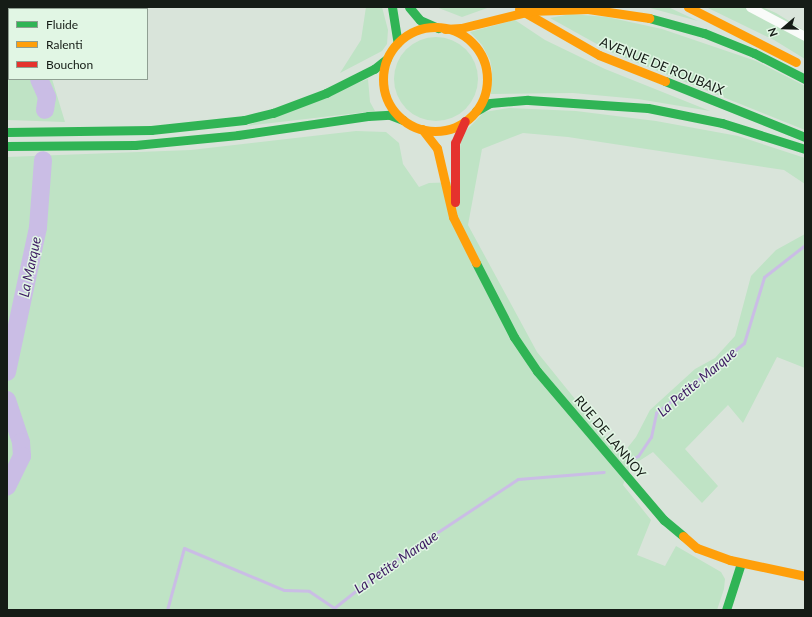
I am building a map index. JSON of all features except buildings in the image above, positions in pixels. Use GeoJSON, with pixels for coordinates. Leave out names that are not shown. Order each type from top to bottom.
{"type":"FeatureCollection","features":[{"type":"Feature","properties":{"kind":"main road"},"geometry":{"type":"LineString","coordinates":[[392,7],[398,31],[398,43]]}},
{"type":"Feature","properties":{"kind":"main road"},"geometry":{"type":"LineString","coordinates":[[409,7],[420,20],[459,34],[471,42],[483,61],[486,83],[483,98],[476,111]]}},
{"type":"Feature","properties":{"kind":"main road","name":"AVENUE DE ROUBAIX"},"geometry":{"type":"LineString","coordinates":[[516,7],[550,29],[636,71],[805,137]]}},
{"type":"Feature","properties":{"kind":"main road"},"geometry":{"type":"LineString","coordinates":[[688,7],[805,67]]}},
{"type":"Feature","properties":{"kind":"main road"},"geometry":{"type":"LineString","coordinates":[[7,132],[127,132],[192,127],[244,120],[273,113],[326,93],[374,69],[387,59],[398,43],[413,32],[441,28],[461,28],[530,11],[588,9],[617,12],[704,33],[749,51],[805,79]]}},
{"type":"Feature","properties":{"kind":"main road"},"geometry":{"type":"LineString","coordinates":[[387,59],[383,78],[385,92],[393,110],[403,120]]}},
{"type":"Feature","properties":{"kind":"main road"},"geometry":{"type":"LineString","coordinates":[[7,146],[135,145],[215,138],[368,116],[390,115],[422,129],[445,130],[465,121],[476,111],[490,103],[528,100],[648,108],[722,123],[805,149]]}},
{"type":"Feature","properties":{"kind":"main road","name":"RUE DE LANNOY"},"geometry":{"type":"LineString","coordinates":[[462,234],[455,199],[454,170],[456,143],[465,121]]}},
{"type":"Feature","properties":{"kind":"main road","name":"RUE DE LANNOY"},"geometry":{"type":"LineString","coordinates":[[422,129],[437,148],[449,206],[522,351],[664,520],[686,541],[707,553],[741,563],[805,576]]}},
{"type":"Feature","properties":{"kind":"main road"},"geometry":{"type":"LineString","coordinates":[[726,610],[741,563]]}},
{"type":"Feature","properties":{"kind":"street"},"geometry":{"type":"LineString","coordinates":[[750,7],[805,36]]}},
{"type":"Feature","properties":{"kind":"green space"},"geometry":{"type":"Polygon","coordinates":[[[366,7],[382,7],[388,30],[387,44],[382,51],[340,73],[361,40],[366,7]]]}},
{"type":"Feature","properties":{"kind":"green space"},"geometry":{"type":"Polygon","coordinates":[[[436,7],[490,7],[462,17],[436,7]]]}},
{"type":"Feature","properties":{"kind":"green space"},"geometry":{"type":"Polygon","coordinates":[[[646,7],[668,7],[698,21],[650,8],[646,7]]]}},
{"type":"Feature","properties":{"kind":"green space"},"geometry":{"type":"Polygon","coordinates":[[[706,7],[762,7],[776,13],[805,31],[805,59],[774,40],[706,7]]]}},
{"type":"Feature","properties":{"kind":"green space"},"geometry":{"type":"Polygon","coordinates":[[[7,11],[8,80],[52,80],[65,122],[7,120],[7,11]]]}},
{"type":"Feature","properties":{"kind":"green space"},"geometry":{"type":"Polygon","coordinates":[[[571,14],[607,17],[662,29],[756,61],[805,86],[805,130],[613,53],[550,18],[571,14]]]}},
{"type":"Feature","properties":{"kind":"green space"},"geometry":{"type":"Polygon","coordinates":[[[515,20],[545,40],[605,69],[710,111],[638,99],[573,93],[491,94],[492,70],[490,60],[482,45],[470,32],[515,20]]]}},
{"type":"Feature","properties":{"kind":"green space"},"geometry":{"type":"Polygon","coordinates":[[[436,37],[444,38],[459,44],[471,56],[477,71],[477,87],[471,102],[459,114],[444,120],[436,121],[428,120],[413,114],[401,102],[395,87],[394,79],[395,71],[401,56],[413,44],[428,38],[436,37]]]}},
{"type":"Feature","properties":{"kind":"green space"},"geometry":{"type":"Polygon","coordinates":[[[368,79],[370,102],[375,111],[246,126],[368,79]]]}},
{"type":"Feature","properties":{"kind":"green space"},"geometry":{"type":"Polygon","coordinates":[[[509,108],[576,111],[656,121],[738,136],[805,158],[805,184],[784,170],[568,137],[523,133],[482,149],[468,225],[537,352],[621,456],[636,437],[650,410],[695,369],[715,358],[735,336],[751,276],[776,250],[805,234],[805,368],[777,357],[743,423],[728,405],[685,449],[718,486],[702,503],[653,452],[630,467],[623,485],[651,520],[637,555],[665,566],[676,546],[721,572],[725,579],[724,589],[717,610],[7,610],[7,157],[191,150],[356,131],[386,132],[399,143],[403,164],[419,187],[429,183],[458,182],[461,136],[484,112],[509,108]]]}},
{"type":"Feature","properties":{"kind":"waterway","name":"La Marque"},"geometry":{"type":"LineString","coordinates":[[39,80],[47,97],[45,110]]}},
{"type":"Feature","properties":{"kind":"waterway","name":"La Marque"},"geometry":{"type":"LineString","coordinates":[[7,372],[38,227],[43,160]]}},
{"type":"Feature","properties":{"kind":"waterway","name":"La Petite Marque"},"geometry":{"type":"LineString","coordinates":[[628,461],[638,456],[651,437],[656,413],[744,343],[764,277],[805,245]]}},
{"type":"Feature","properties":{"kind":"waterway","name":"La Marque"},"geometry":{"type":"LineString","coordinates":[[7,400],[21,442],[22,456],[7,487]]}},
{"type":"Feature","properties":{"kind":"waterway","name":"La Petite Marque"},"geometry":{"type":"LineString","coordinates":[[167,610],[184,548],[284,590],[309,591],[334,608],[391,563],[518,479],[604,472]]}},
{"type":"Feature","properties":{"kind":"traffic: fast"},"geometry":{"type":"LineString","coordinates":[[392,7],[398,43]]}},
{"type":"Feature","properties":{"kind":"traffic: fast"},"geometry":{"type":"LineString","coordinates":[[409,7],[420,20],[438,28]]}},
{"type":"Feature","properties":{"kind":"traffic: fast"},"geometry":{"type":"LineString","coordinates":[[649,18],[704,33],[754,53],[805,79]]}},
{"type":"Feature","properties":{"kind":"traffic: fast"},"geometry":{"type":"LineString","coordinates":[[7,132],[151,130],[244,120],[273,113],[326,93],[374,69],[387,59]]}},
{"type":"Feature","properties":{"kind":"traffic: fast"},"geometry":{"type":"LineString","coordinates":[[665,81],[805,137]]}},
{"type":"Feature","properties":{"kind":"traffic: fast"},"geometry":{"type":"LineString","coordinates":[[476,111],[490,103],[528,100],[648,108],[722,123],[805,149]]}},
{"type":"Feature","properties":{"kind":"traffic: fast"},"geometry":{"type":"LineString","coordinates":[[7,146],[135,145],[238,135],[368,116],[390,115],[403,120]]}},
{"type":"Feature","properties":{"kind":"traffic: fast"},"geometry":{"type":"LineString","coordinates":[[476,263],[514,337],[537,371],[664,520],[683,536]]}},
{"type":"Feature","properties":{"kind":"traffic: fast"},"geometry":{"type":"LineString","coordinates":[[726,610],[741,563]]}},
{"type":"Feature","properties":{"kind":"traffic: slow"},"geometry":{"type":"LineString","coordinates":[[688,7],[796,62]]}},
{"type":"Feature","properties":{"kind":"traffic: slow"},"geometry":{"type":"LineString","coordinates":[[519,9],[599,55],[665,81]]}},
{"type":"Feature","properties":{"kind":"traffic: slow"},"geometry":{"type":"LineString","coordinates":[[445,29],[461,28],[530,11],[588,9],[649,18]]}},
{"type":"Feature","properties":{"kind":"traffic: slow"},"geometry":{"type":"LineString","coordinates":[[435,27],[455,31],[464,36],[478,50],[483,59],[487,79],[483,99],[478,108],[464,122],[455,127],[435,131],[415,127],[406,122],[392,108],[387,99],[383,79],[387,59],[392,50],[406,36],[415,31],[435,27]]}},
{"type":"Feature","properties":{"kind":"traffic: slow"},"geometry":{"type":"LineString","coordinates":[[422,129],[437,148],[453,217],[476,263]]}},
{"type":"Feature","properties":{"kind":"traffic: slow"},"geometry":{"type":"LineString","coordinates":[[683,536],[697,548],[730,560],[805,576]]}},
{"type":"Feature","properties":{"kind":"traffic: jam"},"geometry":{"type":"LineString","coordinates":[[455,202],[455,143],[465,121]]}}]}
